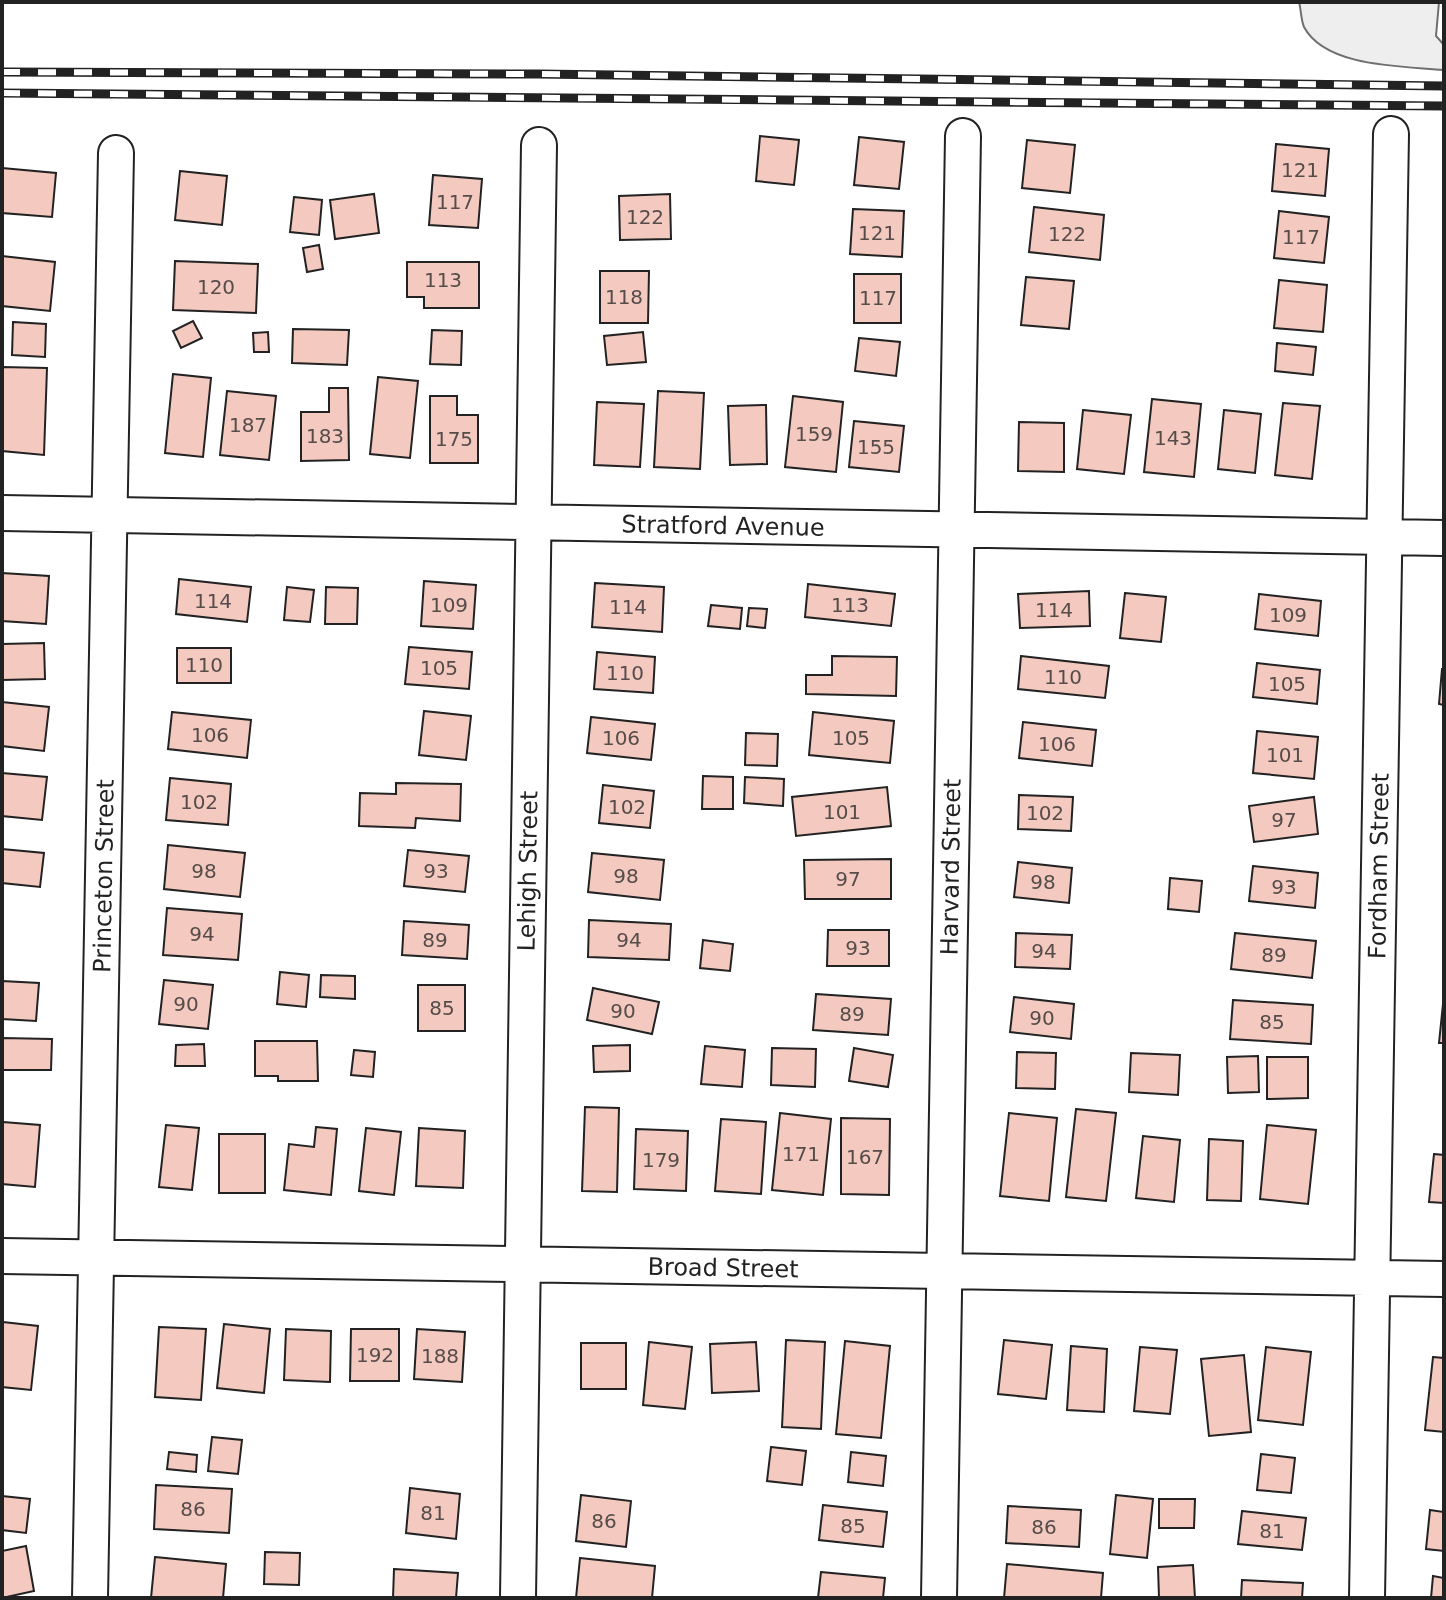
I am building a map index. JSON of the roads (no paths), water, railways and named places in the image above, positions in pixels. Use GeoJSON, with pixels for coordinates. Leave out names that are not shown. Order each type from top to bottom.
{"type":"FeatureCollection","features":[{"type":"Feature","properties":{"kind":"street","name":"Fordham Street"},"geometry":{"type":"LineString","coordinates":[[1367,1598],[1391,134]]}},
{"type":"Feature","properties":{"kind":"street","name":"Harvard Street"},"geometry":{"type":"LineString","coordinates":[[939,1598],[963,136]]}},
{"type":"Feature","properties":{"kind":"street","name":"Lehigh Street"},"geometry":{"type":"LineString","coordinates":[[518,1598],[539,145]]}},
{"type":"Feature","properties":{"kind":"street","name":"Princeton Street"},"geometry":{"type":"LineString","coordinates":[[90,1598],[116,153]]}},
{"type":"Feature","properties":{"kind":"street","name":"Stratford Avenue"},"geometry":{"type":"LineString","coordinates":[[2,513],[1444,538]]}},
{"type":"Feature","properties":{"kind":"street","name":"Broad Street"},"geometry":{"type":"LineString","coordinates":[[2,1256],[1444,1279]]}},
{"type":"Feature","properties":{"kind":"railway"},"geometry":{"type":"LineString","coordinates":[[2,72],[539,74],[1444,86]]}},
{"type":"Feature","properties":{"kind":"railway"},"geometry":{"type":"LineString","coordinates":[[2,93],[1444,106]]}}]}
